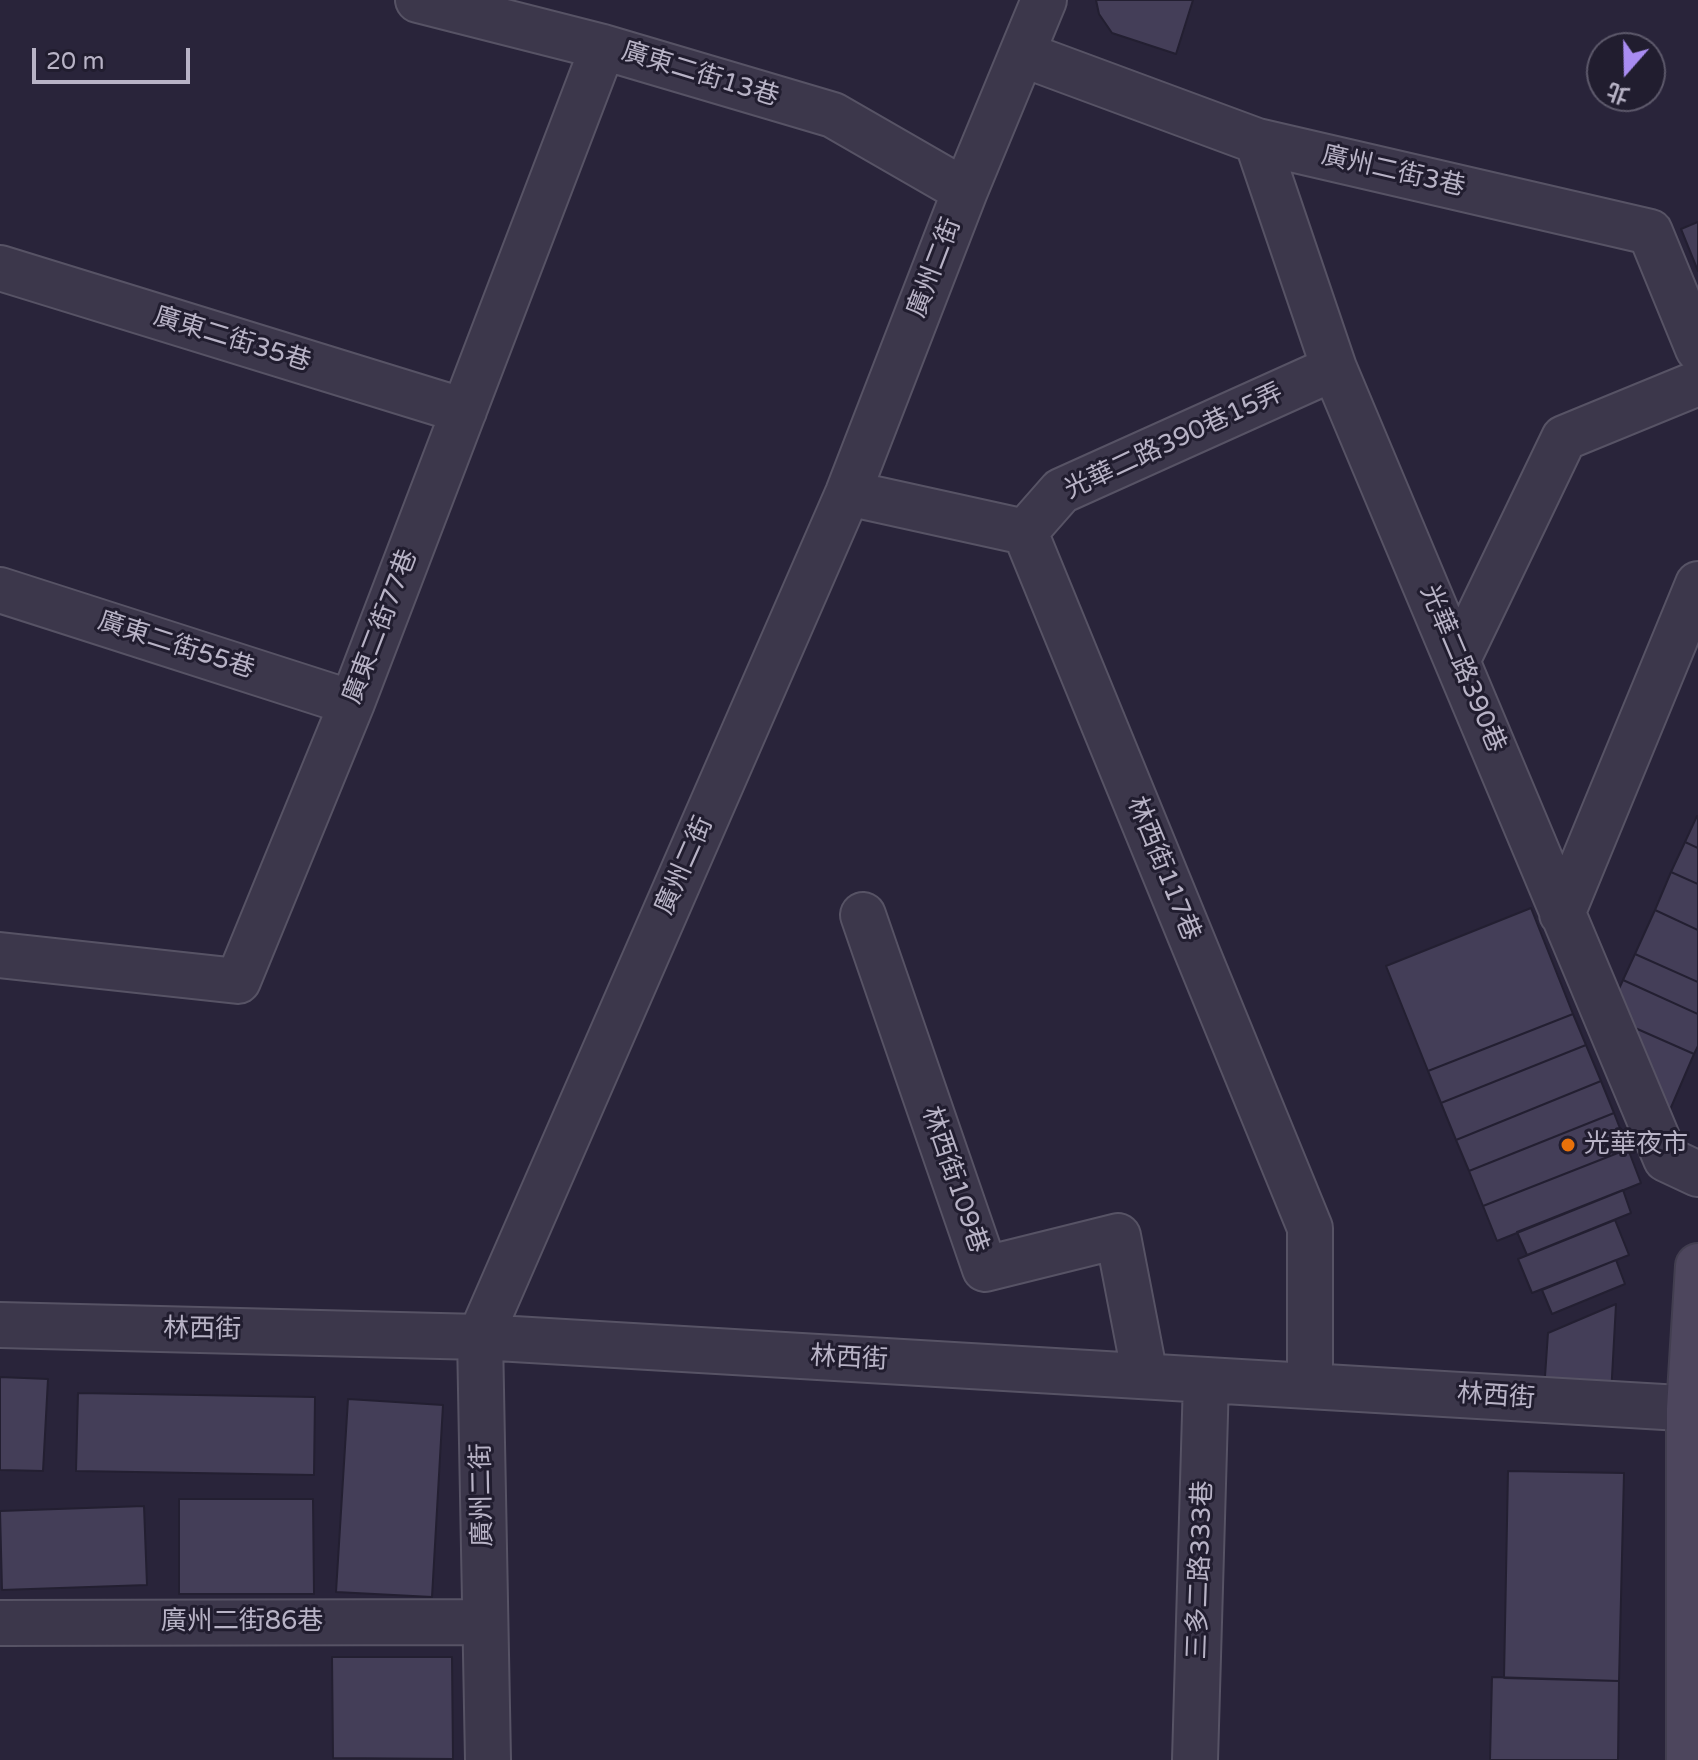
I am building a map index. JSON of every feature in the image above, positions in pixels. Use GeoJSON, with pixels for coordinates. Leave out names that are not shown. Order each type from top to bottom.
{"type":"FeatureCollection","features":[{"type":"Feature","properties":{"kind":"street","name":"廣東二街13巷"},"geometry":{"type":"LineString","coordinates":[[418,0],[603,47],[833,115],[965,191]]}},
{"type":"Feature","properties":{"kind":"street","name":"廣州二街"},"geometry":{"type":"LineString","coordinates":[[488,1760],[480,1337],[848,493],[965,191],[1044,0]]}},
{"type":"Feature","properties":{"kind":"street","name":"廣東二街77巷"},"geometry":{"type":"LineString","coordinates":[[0,955],[238,981],[352,703],[603,47]]}},
{"type":"Feature","properties":{"kind":"street","name":"廣州二街3巷"},"geometry":{"type":"LineString","coordinates":[[1022,54],[1257,141],[1650,232],[1698,349]]}},
{"type":"Feature","properties":{"kind":"street","name":"光華二路390巷"},"geometry":{"type":"LineString","coordinates":[[1257,141],[1334,368],[1666,1159],[1698,1174]]}},
{"type":"Feature","properties":{"kind":"street","name":"廣東二街35巷"},"geometry":{"type":"LineString","coordinates":[[0,268],[464,411]]}},
{"type":"Feature","properties":{"kind":"street","name":"光華二路390巷15弄"},"geometry":{"type":"LineString","coordinates":[[1025,532],[1061,491],[1334,368]]}},
{"type":"Feature","properties":{"kind":"street"},"geometry":{"type":"LineString","coordinates":[[1458,659],[1564,438],[1698,383]]}},
{"type":"Feature","properties":{"kind":"street"},"geometry":{"type":"LineString","coordinates":[[848,493],[1025,532]]}},
{"type":"Feature","properties":{"kind":"street","name":"林西街117巷"},"geometry":{"type":"LineString","coordinates":[[1025,532],[1310,1228],[1310,1386]]}},
{"type":"Feature","properties":{"kind":"street"},"geometry":{"type":"LineString","coordinates":[[1562,914],[1698,584]]}},
{"type":"Feature","properties":{"kind":"street","name":"廣東二街55巷"},"geometry":{"type":"LineString","coordinates":[[0,590],[352,703]]}},
{"type":"Feature","properties":{"kind":"street","name":"林西街109巷"},"geometry":{"type":"LineString","coordinates":[[863,915],[985,1269],[1118,1236],[1145,1376]]}},
{"type":"Feature","properties":{"kind":"street"},"geometry":{"type":"LineString","coordinates":[[1689,1760],[1698,1266]]}},
{"type":"Feature","properties":{"kind":"street","name":"林西街"},"geometry":{"type":"LineString","coordinates":[[0,1325],[480,1337],[1694,1409]]}},
{"type":"Feature","properties":{"kind":"street","name":"三多二路333巷"},"geometry":{"type":"LineString","coordinates":[[1195,1760],[1206,1380]]}},
{"type":"Feature","properties":{"kind":"street","name":"廣州二街86巷"},"geometry":{"type":"LineString","coordinates":[[0,1623],[485,1622]]}},
{"type":"Feature","properties":{"kind":"building"},"geometry":{"type":"Polygon","coordinates":[[[1096,0],[1193,0],[1176,54],[1112,33],[1099,14],[1096,0]]]}},
{"type":"Feature","properties":{"kind":"building"},"geometry":{"type":"Polygon","coordinates":[[[1698,222],[1698,271],[1681,229],[1698,222]]]}},
{"type":"Feature","properties":{"kind":"building"},"geometry":{"type":"Polygon","coordinates":[[[1698,817],[1698,848],[1685,842],[1698,817]]]}},
{"type":"Feature","properties":{"kind":"building"},"geometry":{"type":"Polygon","coordinates":[[[1685,842],[1698,848],[1698,884],[1671,872],[1685,842]]]}},
{"type":"Feature","properties":{"kind":"building"},"geometry":{"type":"Polygon","coordinates":[[[1671,872],[1698,884],[1698,930],[1655,910],[1671,872]]]}},
{"type":"Feature","properties":{"kind":"building"},"geometry":{"type":"Polygon","coordinates":[[[1531,908],[1573,1014],[1428,1071],[1386,966],[1531,908]]]}},
{"type":"Feature","properties":{"kind":"building"},"geometry":{"type":"Polygon","coordinates":[[[1655,910],[1698,930],[1698,982],[1635,954],[1655,910]]]}},
{"type":"Feature","properties":{"kind":"building"},"geometry":{"type":"Polygon","coordinates":[[[1635,954],[1698,982],[1698,1014],[1623,980],[1635,954]]]}},
{"type":"Feature","properties":{"kind":"building"},"geometry":{"type":"Polygon","coordinates":[[[1623,980],[1698,1014],[1698,1046],[1694,1054],[1626,1024],[1614,1000],[1623,980]]]}},
{"type":"Feature","properties":{"kind":"building"},"geometry":{"type":"Polygon","coordinates":[[[1573,1014],[1586,1045],[1441,1103],[1428,1071],[1573,1014]]]}},
{"type":"Feature","properties":{"kind":"building"},"geometry":{"type":"Polygon","coordinates":[[[1626,1024],[1694,1054],[1666,1119],[1626,1024]]]}},
{"type":"Feature","properties":{"kind":"building"},"geometry":{"type":"Polygon","coordinates":[[[1586,1045],[1601,1081],[1456,1140],[1441,1103],[1586,1045]]]}},
{"type":"Feature","properties":{"kind":"building"},"geometry":{"type":"Polygon","coordinates":[[[1601,1081],[1614,1113],[1469,1171],[1456,1140],[1601,1081]]]}},
{"type":"Feature","properties":{"kind":"building"},"geometry":{"type":"Polygon","coordinates":[[[1614,1113],[1628,1149],[1483,1206],[1469,1171],[1614,1113]]]}},
{"type":"Feature","properties":{"kind":"building"},"geometry":{"type":"Polygon","coordinates":[[[1628,1149],[1641,1183],[1497,1241],[1483,1206],[1628,1149]]]}},
{"type":"Feature","properties":{"kind":"building"},"geometry":{"type":"Polygon","coordinates":[[[1623,1190],[1631,1213],[1527,1255],[1517,1232],[1623,1190]]]}},
{"type":"Feature","properties":{"kind":"building"},"geometry":{"type":"Polygon","coordinates":[[[1615,1220],[1629,1255],[1532,1293],[1518,1259],[1615,1220]]]}},
{"type":"Feature","properties":{"kind":"building"},"geometry":{"type":"Polygon","coordinates":[[[1616,1260],[1625,1284],[1552,1314],[1542,1290],[1616,1260]]]}},
{"type":"Feature","properties":{"kind":"building"},"geometry":{"type":"Polygon","coordinates":[[[1616,1304],[1611,1395],[1544,1391],[1548,1333],[1616,1304]]]}},
{"type":"Feature","properties":{"kind":"building"},"geometry":{"type":"Polygon","coordinates":[[[0,1377],[48,1379],[43,1471],[0,1470],[0,1377]]]}},
{"type":"Feature","properties":{"kind":"building"},"geometry":{"type":"Polygon","coordinates":[[[78,1393],[315,1397],[314,1475],[76,1471],[78,1393]]]}},
{"type":"Feature","properties":{"kind":"building"},"geometry":{"type":"Polygon","coordinates":[[[348,1399],[443,1405],[432,1597],[336,1592],[348,1399]]]}},
{"type":"Feature","properties":{"kind":"building"},"geometry":{"type":"Polygon","coordinates":[[[1508,1471],[1624,1473],[1619,1681],[1504,1678],[1508,1471]]]}},
{"type":"Feature","properties":{"kind":"building"},"geometry":{"type":"Polygon","coordinates":[[[179,1499],[313,1499],[314,1594],[179,1594],[179,1499]]]}},
{"type":"Feature","properties":{"kind":"building"},"geometry":{"type":"Polygon","coordinates":[[[144,1506],[147,1585],[2,1590],[0,1511],[144,1506]]]}},
{"type":"Feature","properties":{"kind":"building"},"geometry":{"type":"Polygon","coordinates":[[[332,1657],[452,1657],[453,1759],[333,1758],[332,1657]]]}},
{"type":"Feature","properties":{"kind":"building"},"geometry":{"type":"Polygon","coordinates":[[[1492,1677],[1619,1681],[1618,1760],[1490,1760],[1492,1677]]]}},
{"type":"Feature","properties":{"kind":"place","name":"光華夜市"},"geometry":{"type":"Point","coordinates":[1568,1145]}}]}
